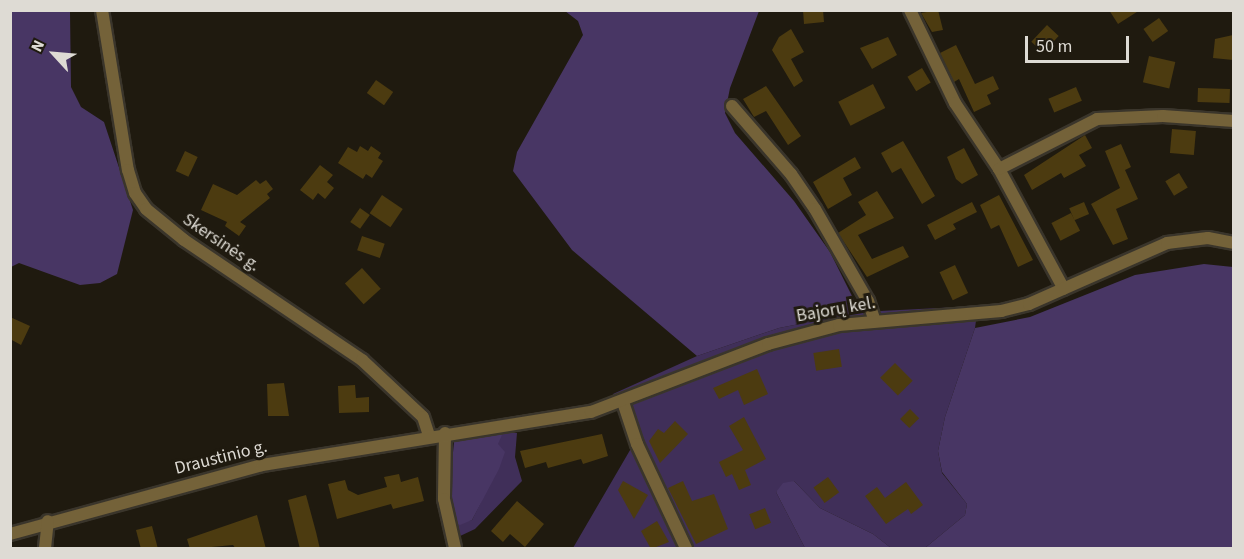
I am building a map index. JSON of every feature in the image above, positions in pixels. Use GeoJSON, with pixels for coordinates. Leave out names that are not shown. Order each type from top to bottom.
{"type":"FeatureCollection","features":[{"type":"Feature","properties":{"kind":"street","name":"Skersinės g."},"geometry":{"type":"LineString","coordinates":[[102,10],[128,170],[135,192],[146,209],[184,240],[362,360],[423,417],[429,435]]}},
{"type":"Feature","properties":{"kind":"street"},"geometry":{"type":"LineString","coordinates":[[910,10],[955,103],[999,169],[1064,289]]}},
{"type":"Feature","properties":{"kind":"street"},"geometry":{"type":"LineString","coordinates":[[732,106],[791,174],[815,209],[868,301],[875,321]]}},
{"type":"Feature","properties":{"kind":"street"},"geometry":{"type":"LineString","coordinates":[[999,169],[1097,119],[1164,116],[1233,121]]}},
{"type":"Feature","properties":{"kind":"street","name":"Bajorų kel."},"geometry":{"type":"LineString","coordinates":[[445,433],[560,418],[623,402],[768,344],[839,325],[1001,311],[1064,289],[1167,243],[1208,238],[1233,239]]}},
{"type":"Feature","properties":{"kind":"street"},"geometry":{"type":"LineString","coordinates":[[623,402],[686,549]]}},
{"type":"Feature","properties":{"kind":"street","name":"Draustinio g."},"geometry":{"type":"LineString","coordinates":[[10,534],[48,521],[262,465],[445,433]]}},
{"type":"Feature","properties":{"kind":"street"},"geometry":{"type":"LineString","coordinates":[[445,433],[444,499],[455,549]]}},
{"type":"Feature","properties":{"kind":"street"},"geometry":{"type":"LineString","coordinates":[[45,549],[48,521]]}},
{"type":"Feature","properties":{"kind":"shaded area"},"geometry":{"type":"Polygon","coordinates":[[[11,10],[70,11],[71,87],[81,107],[104,122],[133,210],[117,274],[100,283],[80,285],[19,263],[11,267],[11,10]]]}},
{"type":"Feature","properties":{"kind":"shaded area"},"geometry":{"type":"Polygon","coordinates":[[[565,11],[759,11],[730,88],[725,113],[735,133],[794,201],[830,252],[860,312],[779,328],[697,356],[572,250],[513,171],[517,152],[583,35],[578,21],[565,11]]]}},
{"type":"Feature","properties":{"kind":"shaded area"},"geometry":{"type":"Polygon","coordinates":[[[1204,264],[1233,267],[1233,548],[925,548],[965,515],[967,504],[942,472],[938,451],[945,417],[975,328],[1030,317],[1135,275],[1204,264]]]}},
{"type":"Feature","properties":{"kind":"shaded area"},"geometry":{"type":"Polygon","coordinates":[[[978,306],[975,328],[945,417],[938,451],[942,473],[967,504],[965,515],[925,548],[891,548],[873,534],[820,508],[794,481],[776,492],[805,548],[573,548],[633,445],[613,394],[697,356],[779,328],[860,312],[978,306]]]}},
{"type":"Feature","properties":{"kind":"shaded area"},"geometry":{"type":"Polygon","coordinates":[[[499,431],[517,433],[515,457],[522,481],[475,529],[458,537],[455,523],[472,520],[481,502],[499,431]]]}},
{"type":"Feature","properties":{"kind":"shaded area"},"geometry":{"type":"Polygon","coordinates":[[[499,431],[502,435],[498,444],[505,452],[499,469],[472,520],[460,525],[455,523],[449,494],[454,442],[499,431]]]}},
{"type":"Feature","properties":{"kind":"shaded area"},"geometry":{"type":"Polygon","coordinates":[[[794,481],[820,508],[873,534],[891,548],[805,548],[776,492],[783,483],[794,481]]]}},
{"type":"Feature","properties":{"kind":"building"},"geometry":{"type":"Polygon","coordinates":[[[803,10],[823,10],[824,22],[804,24],[803,10]]]}},
{"type":"Feature","properties":{"kind":"building"},"geometry":{"type":"Polygon","coordinates":[[[938,10],[943,30],[932,32],[921,13],[938,10]]]}},
{"type":"Feature","properties":{"kind":"building"},"geometry":{"type":"Polygon","coordinates":[[[1109,10],[1140,10],[1118,24],[1109,10]]]}},
{"type":"Feature","properties":{"kind":"building"},"geometry":{"type":"Polygon","coordinates":[[[1159,18],[1168,31],[1153,42],[1143,29],[1159,18]]]}},
{"type":"Feature","properties":{"kind":"building"},"geometry":{"type":"Polygon","coordinates":[[[1047,25],[1059,36],[1043,53],[1031,42],[1047,25]]]}},
{"type":"Feature","properties":{"kind":"building"},"geometry":{"type":"Polygon","coordinates":[[[791,29],[804,52],[791,59],[803,81],[794,87],[772,50],[779,37],[791,29]]]}},
{"type":"Feature","properties":{"kind":"building"},"geometry":{"type":"Polygon","coordinates":[[[1233,35],[1233,60],[1213,58],[1215,39],[1233,35]]]}},
{"type":"Feature","properties":{"kind":"building"},"geometry":{"type":"Polygon","coordinates":[[[888,37],[897,55],[872,69],[860,48],[888,37]]]}},
{"type":"Feature","properties":{"kind":"building"},"geometry":{"type":"Polygon","coordinates":[[[956,45],[975,84],[993,76],[999,89],[987,95],[991,104],[974,112],[959,79],[954,82],[940,53],[956,45]]]}},
{"type":"Feature","properties":{"kind":"building"},"geometry":{"type":"Polygon","coordinates":[[[1149,56],[1175,62],[1169,88],[1143,82],[1149,56]]]}},
{"type":"Feature","properties":{"kind":"building"},"geometry":{"type":"Polygon","coordinates":[[[922,68],[931,83],[916,91],[907,77],[922,68]]]}},
{"type":"Feature","properties":{"kind":"building"},"geometry":{"type":"Polygon","coordinates":[[[376,80],[393,92],[384,105],[367,93],[376,80]]]}},
{"type":"Feature","properties":{"kind":"building"},"geometry":{"type":"Polygon","coordinates":[[[873,84],[885,108],[851,126],[838,102],[873,84]]]}},
{"type":"Feature","properties":{"kind":"building"},"geometry":{"type":"Polygon","coordinates":[[[766,86],[801,136],[788,145],[766,111],[754,117],[743,99],[766,86]]]}},
{"type":"Feature","properties":{"kind":"building"},"geometry":{"type":"Polygon","coordinates":[[[1076,87],[1082,101],[1054,113],[1048,99],[1076,87]]]}},
{"type":"Feature","properties":{"kind":"building"},"geometry":{"type":"Polygon","coordinates":[[[1198,88],[1230,89],[1229,103],[1198,102],[1198,88]]]}},
{"type":"Feature","properties":{"kind":"building"},"geometry":{"type":"Polygon","coordinates":[[[1172,129],[1196,131],[1194,155],[1170,153],[1172,129]]]}},
{"type":"Feature","properties":{"kind":"building"},"geometry":{"type":"Polygon","coordinates":[[[1085,135],[1092,148],[1079,155],[1086,166],[1064,178],[1061,173],[1032,190],[1024,175],[1085,135]]]}},
{"type":"Feature","properties":{"kind":"building"},"geometry":{"type":"Polygon","coordinates":[[[903,141],[935,196],[922,204],[901,168],[892,173],[881,153],[903,141]]]}},
{"type":"Feature","properties":{"kind":"building"},"geometry":{"type":"Polygon","coordinates":[[[1121,144],[1131,167],[1125,170],[1138,199],[1116,209],[1128,239],[1113,245],[1091,204],[1120,188],[1105,151],[1121,144]]]}},
{"type":"Feature","properties":{"kind":"building"},"geometry":{"type":"Polygon","coordinates":[[[360,146],[368,151],[371,146],[381,153],[378,158],[383,161],[372,178],[366,174],[363,179],[338,163],[348,147],[357,152],[360,146]]]}},
{"type":"Feature","properties":{"kind":"building"},"geometry":{"type":"Polygon","coordinates":[[[964,148],[978,175],[962,184],[956,179],[947,157],[964,148]]]}},
{"type":"Feature","properties":{"kind":"building"},"geometry":{"type":"Polygon","coordinates":[[[185,151],[198,157],[188,177],[176,171],[185,151]]]}},
{"type":"Feature","properties":{"kind":"building"},"geometry":{"type":"Polygon","coordinates":[[[855,157],[861,168],[843,178],[852,195],[828,209],[813,182],[855,157]]]}},
{"type":"Feature","properties":{"kind":"building"},"geometry":{"type":"Polygon","coordinates":[[[320,165],[333,175],[327,182],[334,188],[325,199],[318,193],[313,200],[300,190],[320,165]]]}},
{"type":"Feature","properties":{"kind":"building"},"geometry":{"type":"Polygon","coordinates":[[[1179,173],[1188,188],[1174,196],[1165,181],[1179,173]]]}},
{"type":"Feature","properties":{"kind":"building"},"geometry":{"type":"Polygon","coordinates":[[[256,180],[260,184],[266,180],[273,189],[267,194],[270,198],[240,222],[246,226],[239,236],[225,226],[227,222],[201,210],[213,184],[237,195],[256,180]]]}},
{"type":"Feature","properties":{"kind":"building"},"geometry":{"type":"Polygon","coordinates":[[[877,191],[894,218],[858,235],[872,259],[903,246],[909,257],[867,277],[838,233],[866,215],[858,202],[877,191]]]}},
{"type":"Feature","properties":{"kind":"building"},"geometry":{"type":"Polygon","coordinates":[[[382,195],[403,209],[390,227],[370,213],[382,195]]]}},
{"type":"Feature","properties":{"kind":"building"},"geometry":{"type":"Polygon","coordinates":[[[999,195],[1033,260],[1018,267],[999,225],[991,229],[980,205],[999,195]]]}},
{"type":"Feature","properties":{"kind":"building"},"geometry":{"type":"Polygon","coordinates":[[[972,202],[977,212],[953,224],[956,229],[935,240],[927,225],[972,202]]]}},
{"type":"Feature","properties":{"kind":"building"},"geometry":{"type":"Polygon","coordinates":[[[1084,202],[1089,214],[1074,220],[1069,208],[1084,202]]]}},
{"type":"Feature","properties":{"kind":"building"},"geometry":{"type":"Polygon","coordinates":[[[360,208],[370,215],[360,229],[350,222],[360,208]]]}},
{"type":"Feature","properties":{"kind":"building"},"geometry":{"type":"Polygon","coordinates":[[[1071,213],[1080,231],[1060,241],[1051,223],[1071,213]]]}},
{"type":"Feature","properties":{"kind":"building"},"geometry":{"type":"Polygon","coordinates":[[[362,236],[385,244],[380,258],[357,250],[362,236]]]}},
{"type":"Feature","properties":{"kind":"building"},"geometry":{"type":"Polygon","coordinates":[[[955,265],[968,293],[953,300],[940,272],[955,265]]]}},
{"type":"Feature","properties":{"kind":"building"},"geometry":{"type":"Polygon","coordinates":[[[362,268],[381,289],[364,304],[345,283],[362,268]]]}},
{"type":"Feature","properties":{"kind":"building"},"geometry":{"type":"Polygon","coordinates":[[[10,317],[30,326],[21,345],[10,339],[10,317]]]}},
{"type":"Feature","properties":{"kind":"building"},"geometry":{"type":"Polygon","coordinates":[[[839,349],[842,367],[816,371],[813,353],[839,349]]]}},
{"type":"Feature","properties":{"kind":"building"},"geometry":{"type":"Polygon","coordinates":[[[895,363],[913,381],[898,396],[880,378],[895,363]]]}},
{"type":"Feature","properties":{"kind":"building"},"geometry":{"type":"Polygon","coordinates":[[[757,369],[768,394],[744,405],[738,390],[719,399],[713,388],[757,369]]]}},
{"type":"Feature","properties":{"kind":"building"},"geometry":{"type":"Polygon","coordinates":[[[284,383],[289,416],[268,416],[267,384],[284,383]]]}},
{"type":"Feature","properties":{"kind":"building"},"geometry":{"type":"Polygon","coordinates":[[[355,385],[356,398],[369,397],[369,412],[339,413],[338,386],[355,385]]]}},
{"type":"Feature","properties":{"kind":"building"},"geometry":{"type":"Polygon","coordinates":[[[910,409],[919,418],[909,428],[900,419],[910,409]]]}},
{"type":"Feature","properties":{"kind":"building"},"geometry":{"type":"Polygon","coordinates":[[[744,417],[766,459],[745,470],[751,485],[739,490],[732,474],[726,477],[719,462],[743,450],[729,426],[744,417]]]}},
{"type":"Feature","properties":{"kind":"building"},"geometry":{"type":"Polygon","coordinates":[[[675,421],[688,434],[660,463],[649,441],[658,429],[664,433],[675,421]]]}},
{"type":"Feature","properties":{"kind":"building"},"geometry":{"type":"Polygon","coordinates":[[[602,434],[608,456],[583,464],[581,459],[548,468],[546,462],[525,468],[520,451],[602,434]]]}},
{"type":"Feature","properties":{"kind":"building"},"geometry":{"type":"Polygon","coordinates":[[[399,474],[401,482],[418,477],[424,501],[393,509],[391,504],[337,519],[328,484],[345,480],[348,490],[358,495],[387,487],[384,477],[399,474]]]}},
{"type":"Feature","properties":{"kind":"building"},"geometry":{"type":"Polygon","coordinates":[[[828,477],[839,492],[825,503],[813,488],[828,477]]]}},
{"type":"Feature","properties":{"kind":"building"},"geometry":{"type":"Polygon","coordinates":[[[623,481],[648,495],[634,519],[618,490],[623,481]]]}},
{"type":"Feature","properties":{"kind":"building"},"geometry":{"type":"Polygon","coordinates":[[[683,481],[692,501],[714,494],[728,529],[696,544],[668,488],[683,481]]]}},
{"type":"Feature","properties":{"kind":"building"},"geometry":{"type":"Polygon","coordinates":[[[906,482],[923,505],[911,514],[908,509],[886,524],[865,496],[877,487],[885,498],[906,482]]]}},
{"type":"Feature","properties":{"kind":"building"},"geometry":{"type":"Polygon","coordinates":[[[306,495],[320,549],[300,549],[288,500],[306,495]]]}},
{"type":"Feature","properties":{"kind":"building"},"geometry":{"type":"Polygon","coordinates":[[[517,501],[544,524],[525,547],[510,534],[503,542],[491,531],[517,501]]]}},
{"type":"Feature","properties":{"kind":"building"},"geometry":{"type":"Polygon","coordinates":[[[765,508],[771,523],[755,529],[749,514],[765,508]]]}},
{"type":"Feature","properties":{"kind":"building"},"geometry":{"type":"Polygon","coordinates":[[[257,515],[266,549],[236,549],[233,545],[190,549],[187,539],[257,515]]]}},
{"type":"Feature","properties":{"kind":"building"},"geometry":{"type":"Polygon","coordinates":[[[657,521],[669,542],[651,549],[641,531],[657,521]]]}},
{"type":"Feature","properties":{"kind":"building"},"geometry":{"type":"Polygon","coordinates":[[[152,526],[158,549],[141,549],[136,530],[152,526]]]}}]}
